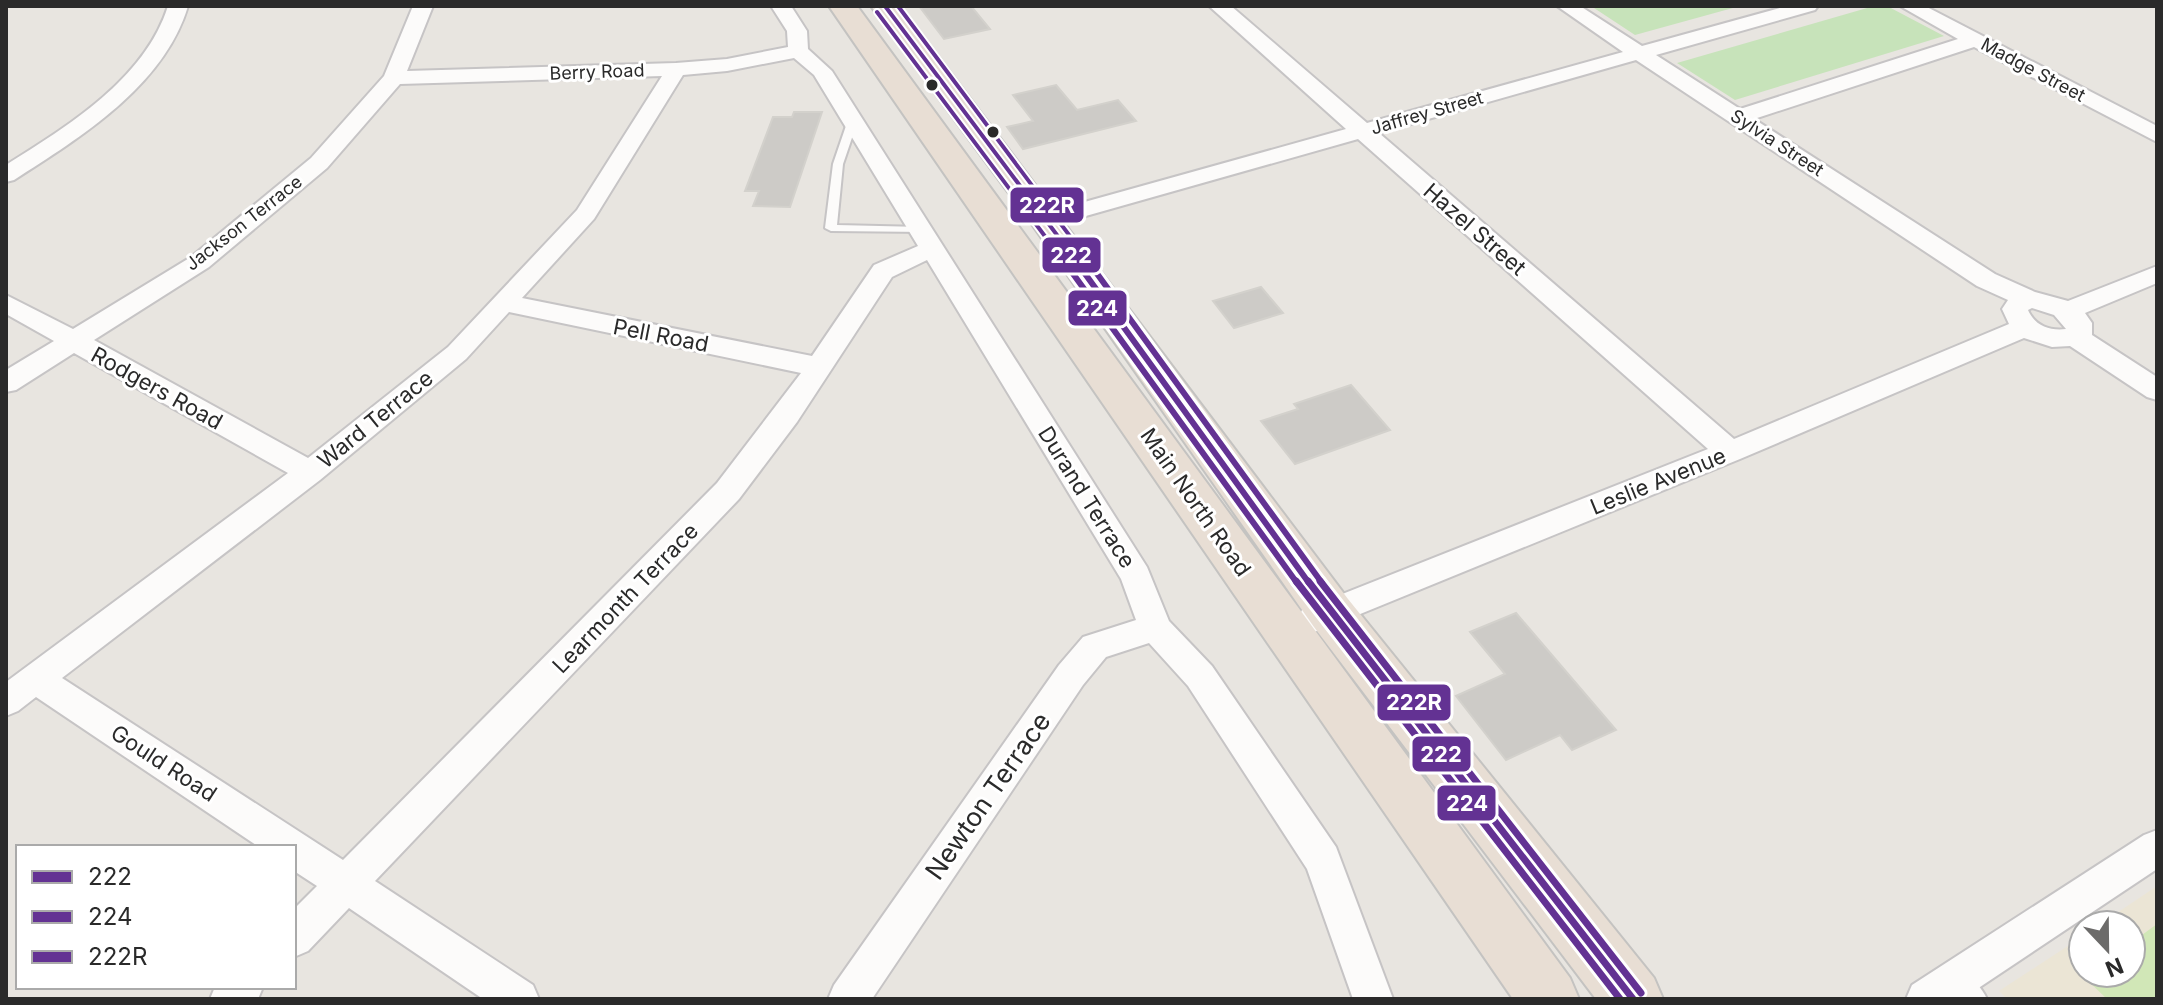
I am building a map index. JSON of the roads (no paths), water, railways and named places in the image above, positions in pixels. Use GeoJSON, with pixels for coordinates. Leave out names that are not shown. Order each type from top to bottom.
{"type":"FeatureCollection","features":[{"type":"Feature","properties":{"kind":"highway","name":"Main North Road"},"geometry":{"type":"LineString","coordinates":[[843,6],[1004,232],[1309,621],[1633,999]]}},
{"type":"Feature","properties":{"kind":"highway","name":"Main North Road"},"geometry":{"type":"LineString","coordinates":[[885,6],[1046,220],[1309,621],[1549,999]]}},
{"type":"Feature","properties":{"kind":"highway"},"geometry":{"type":"LineString","coordinates":[[1004,232],[1046,220]]}},
{"type":"Feature","properties":{"kind":"street"},"geometry":{"type":"LineString","coordinates":[[6,175],[103,107],[152,62],[177,16],[178,6]]}},
{"type":"Feature","properties":{"kind":"street","name":"Jackson Terrace"},"geometry":{"type":"LineString","coordinates":[[6,383],[200,262],[319,163],[394,78],[423,6]]}},
{"type":"Feature","properties":{"kind":"street","name":"Durand Terrace"},"geometry":{"type":"LineString","coordinates":[[781,6],[797,31],[798,51],[822,71],[1136,576],[1155,628],[1200,676],[1323,860],[1373,999]]}},
{"type":"Feature","properties":{"kind":"street","name":"Hazel Street"},"geometry":{"type":"LineString","coordinates":[[1219,6],[1730,452]]}},
{"type":"Feature","properties":{"kind":"street","name":"Sylvia Street"},"geometry":{"type":"LineString","coordinates":[[1567,6],[1986,280],[2024,312]]}},
{"type":"Feature","properties":{"kind":"street","name":"Jaffrey Street"},"geometry":{"type":"LineString","coordinates":[[1046,220],[1808,6]]}},
{"type":"Feature","properties":{"kind":"street","name":"Madge Street"},"geometry":{"type":"LineString","coordinates":[[1910,6],[2157,135]]}},
{"type":"Feature","properties":{"kind":"street"},"geometry":{"type":"LineString","coordinates":[[1737,117],[1976,40]]}},
{"type":"Feature","properties":{"kind":"street","name":"Berry Road"},"geometry":{"type":"LineString","coordinates":[[394,78],[676,69],[727,65],[798,51]]}},
{"type":"Feature","properties":{"kind":"street","name":"Ward Terrace"},"geometry":{"type":"LineString","coordinates":[[6,701],[310,472],[457,353],[586,214],[676,69]]}},
{"type":"Feature","properties":{"kind":"street","name":"Learmonth Terrace"},"geometry":{"type":"LineString","coordinates":[[296,935],[728,491],[787,415],[883,271],[928,239]]}},
{"type":"Feature","properties":{"kind":"street"},"geometry":{"type":"LineString","coordinates":[[2067,311],[2157,274]]}},
{"type":"Feature","properties":{"kind":"street","name":"Rodgers Road"},"geometry":{"type":"LineString","coordinates":[[6,303],[310,472]]}},
{"type":"Feature","properties":{"kind":"street","name":"Pell Road"},"geometry":{"type":"LineString","coordinates":[[504,303],[819,367]]}},
{"type":"Feature","properties":{"kind":"street"},"geometry":{"type":"LineString","coordinates":[[2075,337],[2081,328],[2067,311],[2049,303],[2024,312],[2047,337],[2075,337],[2157,390]]}},
{"type":"Feature","properties":{"kind":"street","name":"Leslie Avenue"},"geometry":{"type":"LineString","coordinates":[[1309,621],[1730,452],[2024,312]]}},
{"type":"Feature","properties":{"kind":"street","name":"Newton Terrace"},"geometry":{"type":"LineString","coordinates":[[848,999],[1071,675],[1095,647],[1155,628]]}},
{"type":"Feature","properties":{"kind":"street","name":"Gould Road"},"geometry":{"type":"LineString","coordinates":[[36,679],[288,845]]}},
{"type":"Feature","properties":{"kind":"street"},"geometry":{"type":"LineString","coordinates":[[1954,992],[2157,848]]}},
{"type":"Feature","properties":{"kind":"street","name":"Gould Road"},"geometry":{"type":"LineString","coordinates":[[296,850],[519,999]]}},
{"type":"Feature","properties":{"kind":"lane"},"geometry":{"type":"LineString","coordinates":[[853,120],[838,164],[831,228],[928,239]]}}]}
